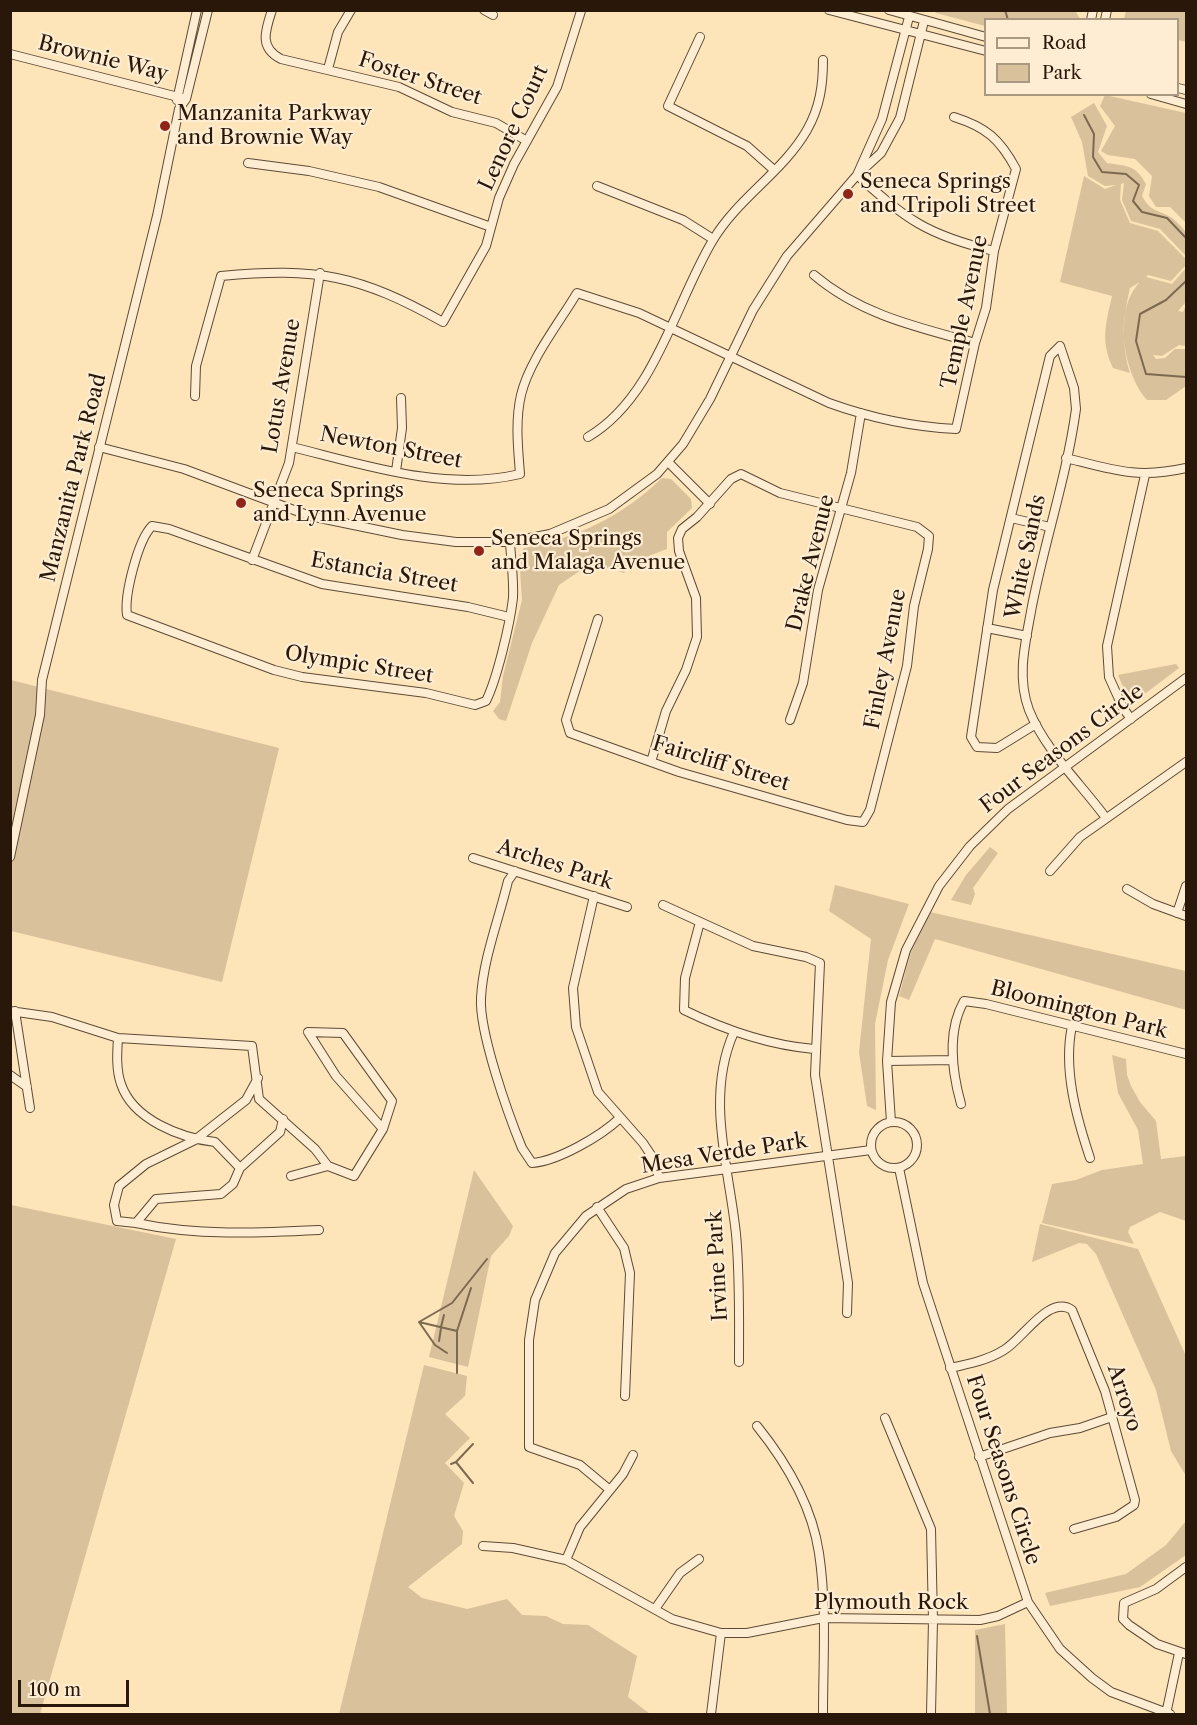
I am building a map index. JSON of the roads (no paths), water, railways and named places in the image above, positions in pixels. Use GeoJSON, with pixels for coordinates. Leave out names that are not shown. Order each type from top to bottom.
{"type":"FeatureCollection","features":[{"type":"Feature","properties":{"kind":"street","name":"Manzanita Park Road"},"geometry":{"type":"LineString","coordinates":[[179,109],[176,96],[197,10]]}},
{"type":"Feature","properties":{"kind":"street","name":"Manzanita Park Road"},"geometry":{"type":"LineString","coordinates":[[10,857],[40,715],[42,680],[157,216],[179,109],[186,99],[208,10]]}},
{"type":"Feature","properties":{"kind":"street","name":"Foster Street"},"geometry":{"type":"LineString","coordinates":[[272,10],[264,38],[266,47],[281,59],[399,87],[452,112],[496,123],[527,141]]}},
{"type":"Feature","properties":{"kind":"street"},"geometry":{"type":"LineString","coordinates":[[328,69],[338,32],[351,10]]}},
{"type":"Feature","properties":{"kind":"street"},"geometry":{"type":"LineString","coordinates":[[484,10],[493,15]]}},
{"type":"Feature","properties":{"kind":"street"},"geometry":{"type":"LineString","coordinates":[[829,10],[984,50]]}},
{"type":"Feature","properties":{"kind":"street"},"geometry":{"type":"LineString","coordinates":[[889,10],[984,36]]}},
{"type":"Feature","properties":{"kind":"street","name":"Lenore Court"},"geometry":{"type":"LineString","coordinates":[[320,273],[376,289],[443,322],[481,256],[505,182],[557,87],[581,11]]}},
{"type":"Feature","properties":{"kind":"street"},"geometry":{"type":"LineString","coordinates":[[857,175],[882,119],[909,17]]}},
{"type":"Feature","properties":{"kind":"street"},"geometry":{"type":"LineString","coordinates":[[99,447],[176,466],[310,516],[402,536],[456,542],[510,542],[550,534],[609,509],[636,492],[668,462],[695,427],[753,310],[787,256],[857,175],[875,159],[892,136],[906,98],[924,21]]}},
{"type":"Feature","properties":{"kind":"street"},"geometry":{"type":"LineString","coordinates":[[700,37],[668,106],[747,146],[774,170]]}},
{"type":"Feature","properties":{"kind":"street","name":"Brownie Way"},"geometry":{"type":"LineString","coordinates":[[10,54],[186,99]]}},
{"type":"Feature","properties":{"kind":"street"},"geometry":{"type":"LineString","coordinates":[[588,436],[616,418],[645,377],[713,239],[729,218],[793,150],[816,111],[823,83],[823,60]]}},
{"type":"Feature","properties":{"kind":"street"},"geometry":{"type":"LineString","coordinates":[[1158,96],[1186,104]]}},
{"type":"Feature","properties":{"kind":"street","name":"Temple Avenue"},"geometry":{"type":"LineString","coordinates":[[861,413],[938,428],[956,429],[975,343],[990,294],[994,251],[1016,169],[1007,153],[986,130],[977,124],[954,117]]}},
{"type":"Feature","properties":{"kind":"street"},"geometry":{"type":"LineString","coordinates":[[248,163],[309,171],[353,180],[491,227]]}},
{"type":"Feature","properties":{"kind":"street"},"geometry":{"type":"LineString","coordinates":[[857,175],[891,207],[917,225],[945,238],[994,251]]}},
{"type":"Feature","properties":{"kind":"street"},"geometry":{"type":"LineString","coordinates":[[597,186],[683,220],[713,239]]}},
{"type":"Feature","properties":{"kind":"street"},"geometry":{"type":"LineString","coordinates":[[195,396],[196,366],[220,276],[268,271],[320,273]]}},
{"type":"Feature","properties":{"kind":"street","name":"Lotus Avenue"},"geometry":{"type":"LineString","coordinates":[[252,560],[289,463],[320,273]]}},
{"type":"Feature","properties":{"kind":"street"},"geometry":{"type":"LineString","coordinates":[[814,275],[835,292],[874,313],[975,343]]}},
{"type":"Feature","properties":{"kind":"street","name":"Newton Street"},"geometry":{"type":"LineString","coordinates":[[292,447],[396,471],[461,481],[492,480],[520,474],[518,441],[521,393],[528,376],[577,293],[639,313],[670,326]]}},
{"type":"Feature","properties":{"kind":"street"},"geometry":{"type":"LineString","coordinates":[[670,326],[829,403],[861,413]]}},
{"type":"Feature","properties":{"kind":"street","name":"White Sands"},"geometry":{"type":"LineString","coordinates":[[1011,518],[1050,356],[1060,346],[1076,398],[1066,458],[1027,636],[1022,681],[1026,701],[1036,724],[1106,818]]}},
{"type":"Feature","properties":{"kind":"street"},"geometry":{"type":"LineString","coordinates":[[396,471],[402,428],[401,398]]}},
{"type":"Feature","properties":{"kind":"street","name":"Drake Avenue"},"geometry":{"type":"LineString","coordinates":[[790,720],[803,683],[818,590],[851,473],[861,413]]}},
{"type":"Feature","properties":{"kind":"street"},"geometry":{"type":"LineString","coordinates":[[1066,458],[1145,474],[1186,468]]}},
{"type":"Feature","properties":{"kind":"street"},"geometry":{"type":"LineString","coordinates":[[668,462],[710,504]]}},
{"type":"Feature","properties":{"kind":"street"},"geometry":{"type":"LineString","coordinates":[[651,762],[666,711],[690,663],[698,637],[696,598],[679,551],[678,538],[682,528],[710,504],[731,479],[741,474],[780,493],[842,507]]}},
{"type":"Feature","properties":{"kind":"street"},"geometry":{"type":"LineString","coordinates":[[1131,719],[1123,708],[1109,677],[1107,646],[1145,474]]}},
{"type":"Feature","properties":{"kind":"street","name":"Finley Avenue"},"geometry":{"type":"LineString","coordinates":[[842,507],[917,526],[929,536],[914,606],[907,666],[870,810],[863,822]]}},
{"type":"Feature","properties":{"kind":"street"},"geometry":{"type":"LineString","coordinates":[[1036,724],[997,748],[977,747],[972,742],[971,731],[987,628],[1011,518],[1050,527]]}},
{"type":"Feature","properties":{"kind":"street","name":"Estancia Street"},"geometry":{"type":"LineString","coordinates":[[126,615],[125,601],[144,535],[152,526],[169,529],[298,577],[351,591],[468,607],[509,617]]}},
{"type":"Feature","properties":{"kind":"street"},"geometry":{"type":"LineString","coordinates":[[509,617],[513,590],[510,542]]}},
{"type":"Feature","properties":{"kind":"street","name":"Olympic Street"},"geometry":{"type":"LineString","coordinates":[[126,615],[283,672],[426,693],[474,705],[486,701],[491,690],[509,617]]}},
{"type":"Feature","properties":{"kind":"street","name":"Faircliff Street"},"geometry":{"type":"LineString","coordinates":[[598,619],[566,720],[570,733],[729,788],[863,822]]}},
{"type":"Feature","properties":{"kind":"street"},"geometry":{"type":"LineString","coordinates":[[987,628],[1027,636]]}},
{"type":"Feature","properties":{"kind":"street","name":"Four Seasons Circle"},"geometry":{"type":"LineString","coordinates":[[891,1122],[887,1061],[888,1028],[897,978],[918,923],[939,886],[988,827],[1186,678]]}},
{"type":"Feature","properties":{"kind":"street"},"geometry":{"type":"LineString","coordinates":[[1050,871],[1080,837],[1186,762]]}},
{"type":"Feature","properties":{"kind":"street","name":"Arches Park"},"geometry":{"type":"LineString","coordinates":[[473,858],[627,907]]}},
{"type":"Feature","properties":{"kind":"street"},"geometry":{"type":"LineString","coordinates":[[515,871],[508,881],[489,953],[482,983],[481,1008],[514,1130],[522,1148],[532,1162],[545,1162],[596,1137],[620,1119]]}},
{"type":"Feature","properties":{"kind":"street"},"geometry":{"type":"LineString","coordinates":[[1177,913],[1186,886]]}},
{"type":"Feature","properties":{"kind":"street"},"geometry":{"type":"LineString","coordinates":[[1127,889],[1153,904],[1186,916]]}},
{"type":"Feature","properties":{"kind":"street"},"geometry":{"type":"LineString","coordinates":[[594,896],[573,988],[573,1010],[592,1079],[606,1103],[643,1143],[653,1158],[659,1178]]}},
{"type":"Feature","properties":{"kind":"street"},"geometry":{"type":"LineString","coordinates":[[663,905],[753,946],[806,957],[820,963],[821,986],[814,1049],[814,1075],[848,1283],[847,1313]]}},
{"type":"Feature","properties":{"kind":"street"},"geometry":{"type":"LineString","coordinates":[[700,922],[685,978],[684,1010],[734,1032],[792,1047],[814,1049]]}},
{"type":"Feature","properties":{"kind":"street","name":"Bloomington Park"},"geometry":{"type":"LineString","coordinates":[[952,1060],[958,1011],[964,1001],[1186,1054]]}},
{"type":"Feature","properties":{"kind":"street"},"geometry":{"type":"LineString","coordinates":[[30,1108],[13,1011],[52,1017],[118,1038],[252,1046],[259,1099],[315,1149],[328,1166],[354,1176],[383,1129],[392,1101],[343,1034],[308,1032],[336,1076],[383,1129]]}},
{"type":"Feature","properties":{"kind":"street"},"geometry":{"type":"LineString","coordinates":[[1072,1026],[1069,1066],[1080,1127],[1090,1158]]}},
{"type":"Feature","properties":{"kind":"street","name":"Irvine Park"},"geometry":{"type":"LineString","coordinates":[[734,1032],[726,1049],[719,1090],[739,1271],[739,1362]]}},
{"type":"Feature","properties":{"kind":"street"},"geometry":{"type":"LineString","coordinates":[[118,1038],[121,1085],[135,1108],[170,1130],[195,1140],[215,1142],[240,1168]]}},
{"type":"Feature","properties":{"kind":"street"},"geometry":{"type":"LineString","coordinates":[[887,1061],[952,1060],[954,1082],[961,1104]]}},
{"type":"Feature","properties":{"kind":"street"},"geometry":{"type":"LineString","coordinates":[[10,1075],[27,1087]]}},
{"type":"Feature","properties":{"kind":"street"},"geometry":{"type":"LineString","coordinates":[[258,1078],[246,1100],[195,1140],[146,1164],[119,1186],[114,1205],[117,1221],[163,1229],[232,1234],[319,1230]]}},
{"type":"Feature","properties":{"kind":"street"},"geometry":{"type":"LineString","coordinates":[[136,1223],[156,1199],[221,1194],[233,1184],[240,1168],[280,1132],[283,1119]]}},
{"type":"Feature","properties":{"kind":"street"},"geometry":{"type":"LineString","coordinates":[[891,1122],[906,1125],[916,1137],[916,1153],[907,1165],[892,1169],[878,1163],[871,1150],[871,1142],[878,1128],[891,1122]]}},
{"type":"Feature","properties":{"kind":"street","name":"Mesa Verde Park"},"geometry":{"type":"LineString","coordinates":[[610,1490],[573,1462],[529,1447],[529,1340],[535,1300],[546,1269],[563,1240],[597,1207],[626,1189],[659,1178],[871,1150]]}},
{"type":"Feature","properties":{"kind":"street"},"geometry":{"type":"LineString","coordinates":[[291,1176],[328,1166]]}},
{"type":"Feature","properties":{"kind":"street","name":"Four Seasons Circle"},"geometry":{"type":"LineString","coordinates":[[900,1168],[923,1283],[1028,1602],[1060,1649],[1092,1678],[1111,1692],[1167,1714]]}},
{"type":"Feature","properties":{"kind":"street"},"geometry":{"type":"LineString","coordinates":[[597,1207],[624,1248],[630,1274],[625,1396]]}},
{"type":"Feature","properties":{"kind":"street","name":"Arroyo"},"geometry":{"type":"LineString","coordinates":[[950,1368],[973,1363],[1005,1349],[1053,1306],[1066,1306],[1072,1310],[1112,1417],[1132,1484],[1134,1505],[1116,1517],[1074,1529]]}},
{"type":"Feature","properties":{"kind":"street"},"geometry":{"type":"LineString","coordinates":[[979,1457],[1044,1435],[1080,1428],[1112,1417]]}},
{"type":"Feature","properties":{"kind":"street"},"geometry":{"type":"LineString","coordinates":[[885,1418],[931,1529],[933,1620],[931,1714]]}},
{"type":"Feature","properties":{"kind":"street"},"geometry":{"type":"LineString","coordinates":[[757,1426],[786,1463],[812,1525],[819,1553],[823,1618],[823,1714]]}},
{"type":"Feature","properties":{"kind":"street"},"geometry":{"type":"LineString","coordinates":[[566,1560],[580,1527],[623,1474],[633,1455]]}},
{"type":"Feature","properties":{"kind":"street","name":"Plymouth Rock"},"geometry":{"type":"LineString","coordinates":[[483,1546],[513,1548],[566,1560],[655,1609],[693,1627],[720,1633],[747,1632],[823,1618],[973,1620],[998,1616],[1028,1602]]}},
{"type":"Feature","properties":{"kind":"street"},"geometry":{"type":"LineString","coordinates":[[655,1609],[680,1573],[699,1559]]}},
{"type":"Feature","properties":{"kind":"street"},"geometry":{"type":"LineString","coordinates":[[1167,1714],[1183,1653],[1157,1644],[1129,1625],[1123,1618],[1124,1603],[1156,1589],[1186,1567]]}},
{"type":"Feature","properties":{"kind":"street"},"geometry":{"type":"LineString","coordinates":[[711,1714],[720,1633]]}},
{"type":"Feature","properties":{"kind":"waterway"},"geometry":{"type":"LineString","coordinates":[[1005,10],[1007,18]]}},
{"type":"Feature","properties":{"kind":"waterway"},"geometry":{"type":"LineString","coordinates":[[1084,115],[1094,134],[1093,157],[1102,172],[1126,174],[1139,185],[1133,201],[1142,212],[1167,218],[1186,238]]}},
{"type":"Feature","properties":{"kind":"waterway"},"geometry":{"type":"LineString","coordinates":[[1186,281],[1166,300],[1140,314],[1136,341],[1146,374],[1186,377]]}},
{"type":"Feature","properties":{"kind":"waterway"},"geometry":{"type":"LineString","coordinates":[[419,1322],[452,1303],[487,1259]]}},
{"type":"Feature","properties":{"kind":"waterway"},"geometry":{"type":"LineString","coordinates":[[457,1331],[471,1288]]}},
{"type":"Feature","properties":{"kind":"waterway"},"geometry":{"type":"LineString","coordinates":[[441,1327],[444,1315]]}},
{"type":"Feature","properties":{"kind":"waterway"},"geometry":{"type":"LineString","coordinates":[[447,1353],[435,1345],[419,1322],[457,1331],[457,1373]]}},
{"type":"Feature","properties":{"kind":"waterway"},"geometry":{"type":"LineString","coordinates":[[439,1341],[441,1328]]}},
{"type":"Feature","properties":{"kind":"waterway"},"geometry":{"type":"LineString","coordinates":[[451,1464],[456,1462],[473,1444]]}},
{"type":"Feature","properties":{"kind":"waterway"},"geometry":{"type":"LineString","coordinates":[[456,1462],[473,1483]]}},
{"type":"Feature","properties":{"kind":"waterway"},"geometry":{"type":"LineString","coordinates":[[977,1636],[990,1714]]}},
{"type":"Feature","properties":{"kind":"place","name":"Manzanita Parkway and Brownie Way"},"geometry":{"type":"Point","coordinates":[165,126]}},
{"type":"Feature","properties":{"kind":"place","name":"Seneca Springs and Tripoli Street"},"geometry":{"type":"Point","coordinates":[848,194]}},
{"type":"Feature","properties":{"kind":"place","name":"Seneca Springs and Lynn Avenue"},"geometry":{"type":"Point","coordinates":[241,503]}},
{"type":"Feature","properties":{"kind":"place","name":"Seneca Springs and Malaga Avenue"},"geometry":{"type":"Point","coordinates":[479,551]}}]}
